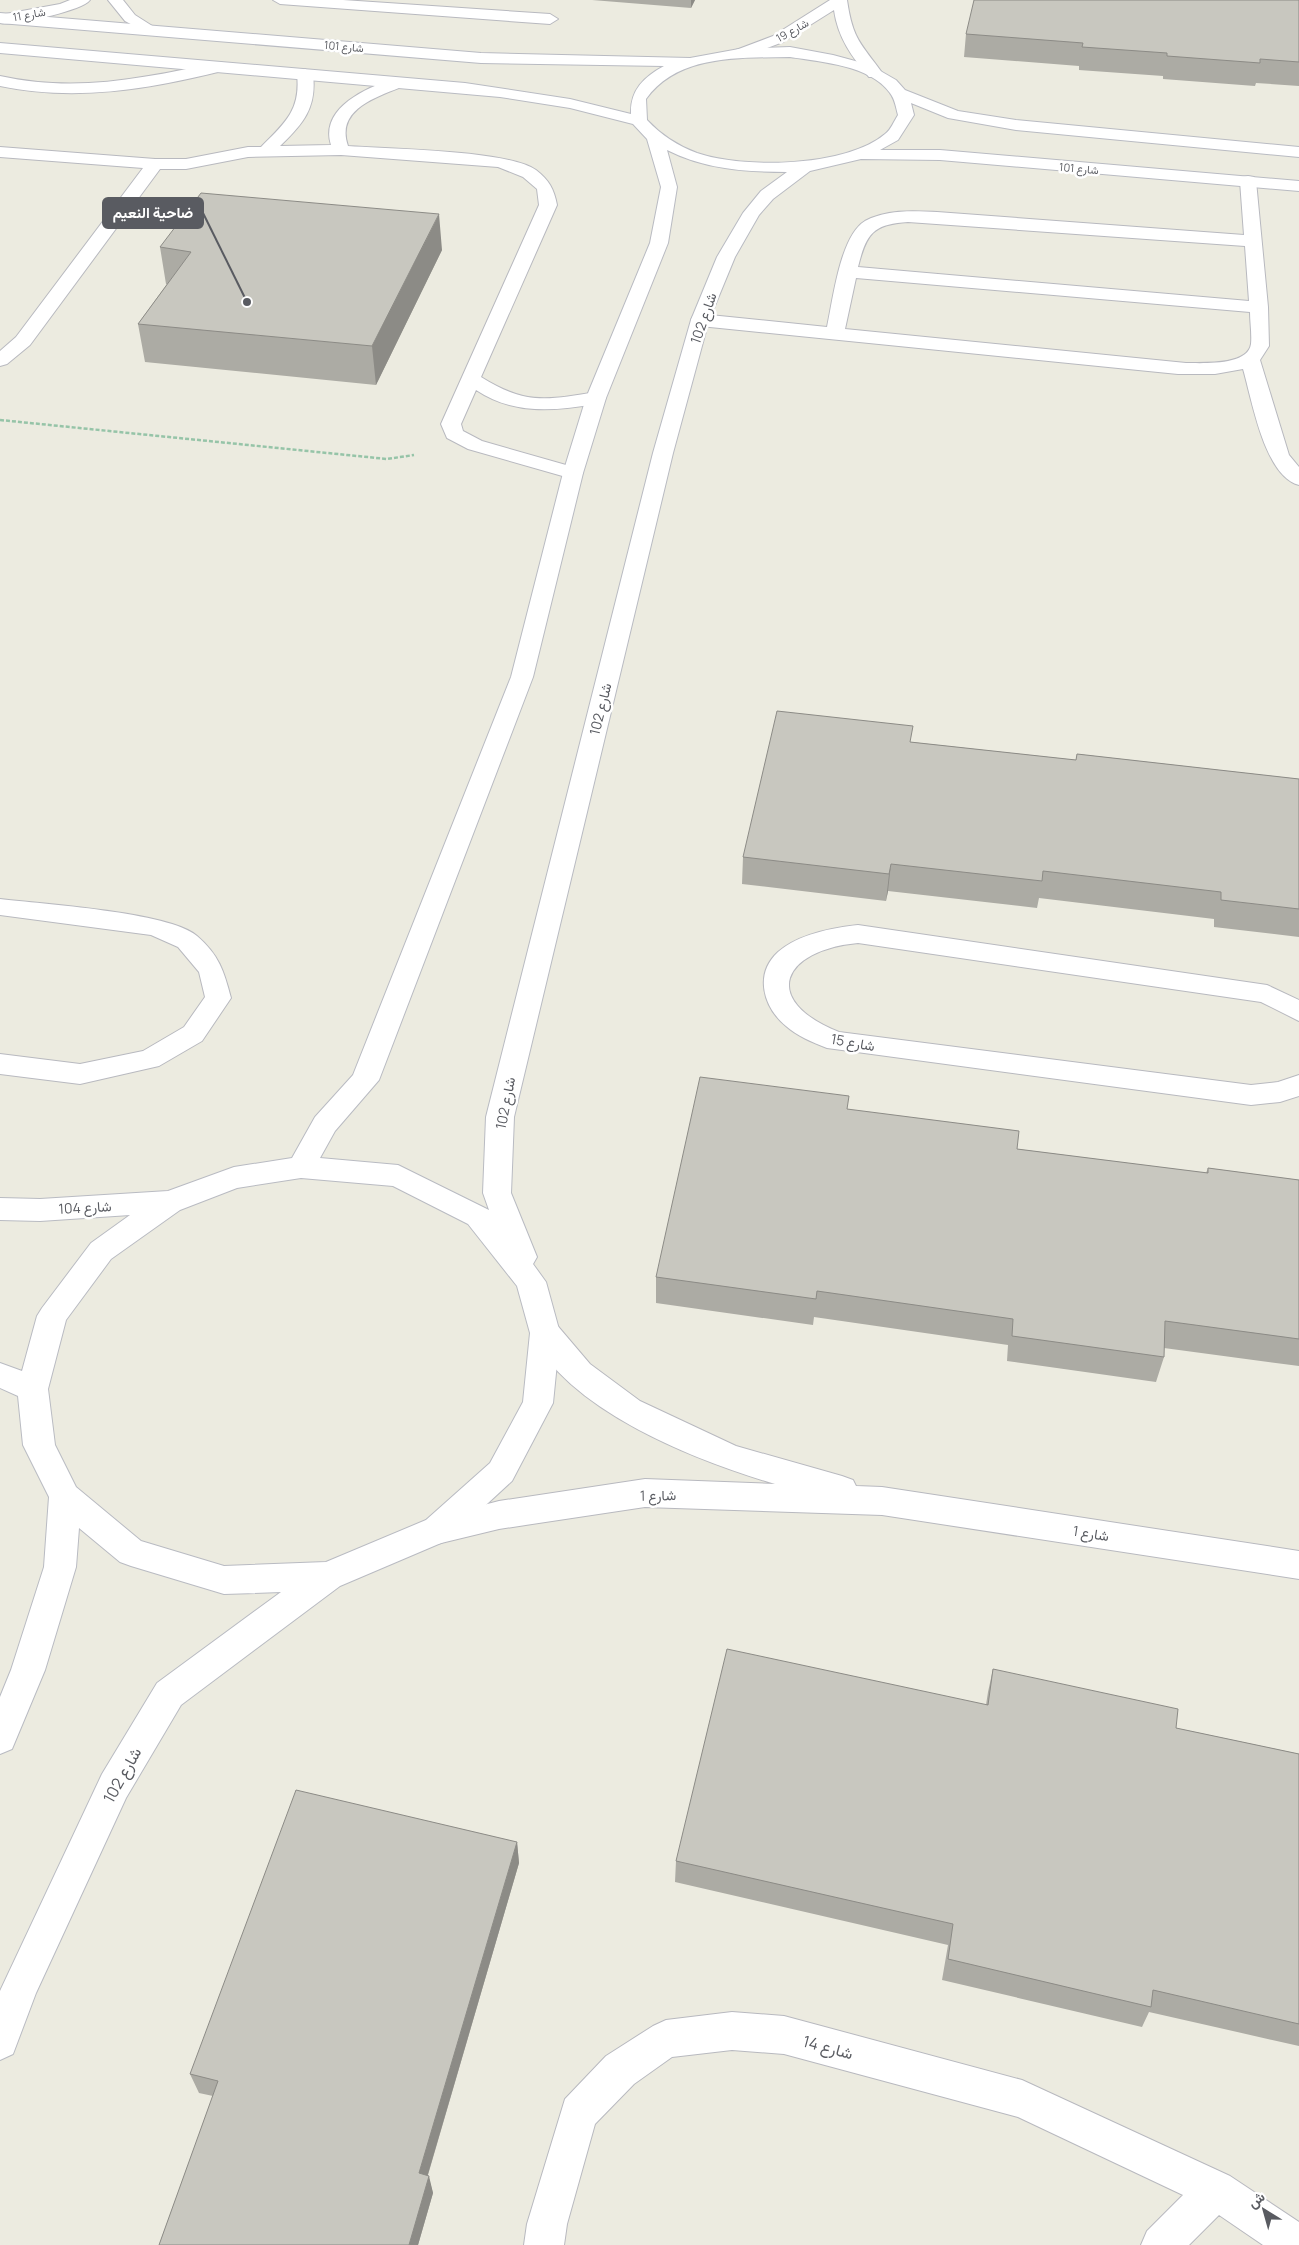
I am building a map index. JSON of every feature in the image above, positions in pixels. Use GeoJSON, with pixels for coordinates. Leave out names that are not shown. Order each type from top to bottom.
{"type":"FeatureCollection","features":[{"type":"Feature","properties":{"kind":"street","name":"شارع 11"},"geometry":{"type":"LineString","coordinates":[[2,19],[56,10],[83,0]]}},
{"type":"Feature","properties":{"kind":"street"},"geometry":{"type":"LineString","coordinates":[[115,0],[119,8],[130,18],[149,29]]}},
{"type":"Feature","properties":{"kind":"street"},"geometry":{"type":"LineString","coordinates":[[280,0],[550,19]]}},
{"type":"Feature","properties":{"kind":"street","name":"شارع 19"},"geometry":{"type":"LineString","coordinates":[[741,53],[778,39],[840,0],[844,30],[855,52],[875,74]]}},
{"type":"Feature","properties":{"kind":"street","name":"شارع 101"},"geometry":{"type":"LineString","coordinates":[[2,19],[149,29],[481,58],[689,62]]}},
{"type":"Feature","properties":{"kind":"street"},"geometry":{"type":"LineString","coordinates":[[0,48],[305,74],[544,98],[606,111],[639,121],[654,138],[693,157],[746,167],[804,167],[859,156],[892,138],[906,116],[899,93]]}},
{"type":"Feature","properties":{"kind":"street"},"geometry":{"type":"LineString","coordinates":[[639,121],[638,99],[643,92],[655,78],[689,62],[741,53],[790,52],[828,58],[875,74],[899,93],[954,115],[1016,125],[1299,152]]}},
{"type":"Feature","properties":{"kind":"street"},"geometry":{"type":"LineString","coordinates":[[0,81],[48,90],[91,90],[220,67]]}},
{"type":"Feature","properties":{"kind":"street"},"geometry":{"type":"LineString","coordinates":[[266,151],[294,122],[306,103],[308,88],[305,74]]}},
{"type":"Feature","properties":{"kind":"street"},"geometry":{"type":"LineString","coordinates":[[341,150],[336,131],[345,113],[366,96],[398,83]]}},
{"type":"Feature","properties":{"kind":"street"},"geometry":{"type":"LineString","coordinates":[[301,1167],[325,1124],[365,1080],[522,677],[573,473],[596,398],[659,243],[670,188],[654,138]]}},
{"type":"Feature","properties":{"kind":"street"},"geometry":{"type":"LineString","coordinates":[[0,152],[155,164],[186,164],[266,151],[341,150],[501,162],[529,173],[545,188],[548,205],[451,424],[454,434],[475,445],[573,473]]}},
{"type":"Feature","properties":{"kind":"street","name":"شارع 101"},"geometry":{"type":"LineString","coordinates":[[859,156],[940,155],[1299,186]]}},
{"type":"Feature","properties":{"kind":"street"},"geometry":{"type":"LineString","coordinates":[[0,360],[23,341],[155,164]]}},
{"type":"Feature","properties":{"kind":"street","name":"شارع 102"},"geometry":{"type":"LineString","coordinates":[[545,1333],[531,1282],[497,1193],[500,1117],[662,453],[700,320],[726,257],[752,213],[767,195],[804,167]]}},
{"type":"Feature","properties":{"kind":"street"},"geometry":{"type":"LineString","coordinates":[[700,320],[1206,370],[1250,358],[1260,346],[1259,307],[1248,181]]}},
{"type":"Feature","properties":{"kind":"street"},"geometry":{"type":"LineString","coordinates":[[834,334],[857,237],[872,224],[889,219],[909,217],[1253,241]]}},
{"type":"Feature","properties":{"kind":"street"},"geometry":{"type":"LineString","coordinates":[[849,272],[1259,307]]}},
{"type":"Feature","properties":{"kind":"street"},"geometry":{"type":"LineString","coordinates":[[1250,358],[1279,457],[1299,479]]}},
{"type":"Feature","properties":{"kind":"street"},"geometry":{"type":"LineString","coordinates":[[472,380],[500,396],[523,403],[556,404],[596,398]]}},
{"type":"Feature","properties":{"kind":"street"},"geometry":{"type":"LineString","coordinates":[[0,906],[156,927],[187,941],[212,968],[218,998],[193,1034],[150,1059],[80,1074],[0,1064]]}},
{"type":"Feature","properties":{"kind":"street","name":"شارع 15"},"geometry":{"type":"LineString","coordinates":[[1299,1012],[1267,994],[858,934],[841,935],[801,949],[784,961],[775,973],[775,989],[784,1006],[796,1021],[815,1033],[836,1041],[1251,1095],[1280,1092],[1299,1085]]}},
{"type":"Feature","properties":{"kind":"street"},"geometry":{"type":"LineString","coordinates":[[531,1282],[478,1216],[398,1176],[301,1167],[234,1178],[170,1202],[101,1251],[52,1316],[33,1389],[39,1445],[65,1497],[131,1552],[224,1580],[328,1576],[437,1530],[501,1472],[538,1403],[545,1333]]}},
{"type":"Feature","properties":{"kind":"street","name":"شارع 104"},"geometry":{"type":"LineString","coordinates":[[0,1209],[40,1210],[170,1202]]}},
{"type":"Feature","properties":{"kind":"street","name":"شارع 1"},"geometry":{"type":"LineString","coordinates":[[545,1333],[578,1373],[629,1410],[728,1457],[882,1501]]}},
{"type":"Feature","properties":{"kind":"street"},"geometry":{"type":"LineString","coordinates":[[0,1375],[33,1389]]}},
{"type":"Feature","properties":{"kind":"street","name":"شارع 1"},"geometry":{"type":"LineString","coordinates":[[437,1530],[500,1515],[646,1493],[882,1501],[1299,1565]]}},
{"type":"Feature","properties":{"kind":"street"},"geometry":{"type":"LineString","coordinates":[[0,1738],[28,1670],[60,1567],[65,1497]]}},
{"type":"Feature","properties":{"kind":"street","name":"شارع 102"},"geometry":{"type":"LineString","coordinates":[[0,2041],[20,1986],[114,1786],[169,1694],[328,1576]]}},
{"type":"Feature","properties":{"kind":"street","name":"شارع 14"},"geometry":{"type":"LineString","coordinates":[[544,2245],[547,2224],[580,2113],[620,2070],[666,2039],[732,2031],[784,2035],[1022,2099],[1216,2190],[1286,2237],[1294,2245]]}},
{"type":"Feature","properties":{"kind":"street"},"geometry":{"type":"LineString","coordinates":[[1161,2245],[1216,2190]]}},
{"type":"Feature","properties":{"kind":"path"},"geometry":{"type":"LineString","coordinates":[[0,420],[388,459],[414,455],[430,449],[454,434]]}},
{"type":"Feature","properties":{"kind":"building"},"geometry":{"type":"Polygon","coordinates":[[[974,0],[1299,0],[1299,62],[1260,59],[1260,63],[1167,56],[1167,53],[1082,47],[1083,43],[966,34],[974,0]]]}},
{"type":"Feature","properties":{"kind":"building"},"geometry":{"type":"Polygon","coordinates":[[[201,193],[439,214],[372,346],[138,324],[191,252],[160,247],[201,193]]]}},
{"type":"Feature","properties":{"kind":"building"},"geometry":{"type":"Polygon","coordinates":[[[777,711],[913,726],[910,742],[1076,760],[1077,754],[1299,779],[1299,909],[1221,900],[1221,892],[1043,871],[1042,881],[891,864],[889,874],[743,857],[777,711]]]}},
{"type":"Feature","properties":{"kind":"building"},"geometry":{"type":"Polygon","coordinates":[[[700,1077],[849,1096],[847,1109],[1019,1131],[1017,1149],[1208,1173],[1208,1168],[1299,1180],[1299,1339],[1165,1321],[1164,1357],[1012,1336],[1013,1319],[817,1291],[816,1299],[656,1277],[700,1077]]]}},
{"type":"Feature","properties":{"kind":"building"},"geometry":{"type":"Polygon","coordinates":[[[727,1649],[988,1705],[993,1669],[1178,1709],[1176,1728],[1299,1754],[1299,2024],[1153,1990],[1151,2007],[948,1959],[953,1924],[676,1861],[727,1649]]]}},
{"type":"Feature","properties":{"kind":"building"},"geometry":{"type":"Polygon","coordinates":[[[296,1790],[517,1842],[419,2173],[429,2176],[409,2245],[159,2245],[218,2081],[190,2074],[296,1790]]]}},
{"type":"Feature","properties":{"kind":"place","name":"ضاحية النعيم"},"geometry":{"type":"Point","coordinates":[247,302]}}]}
